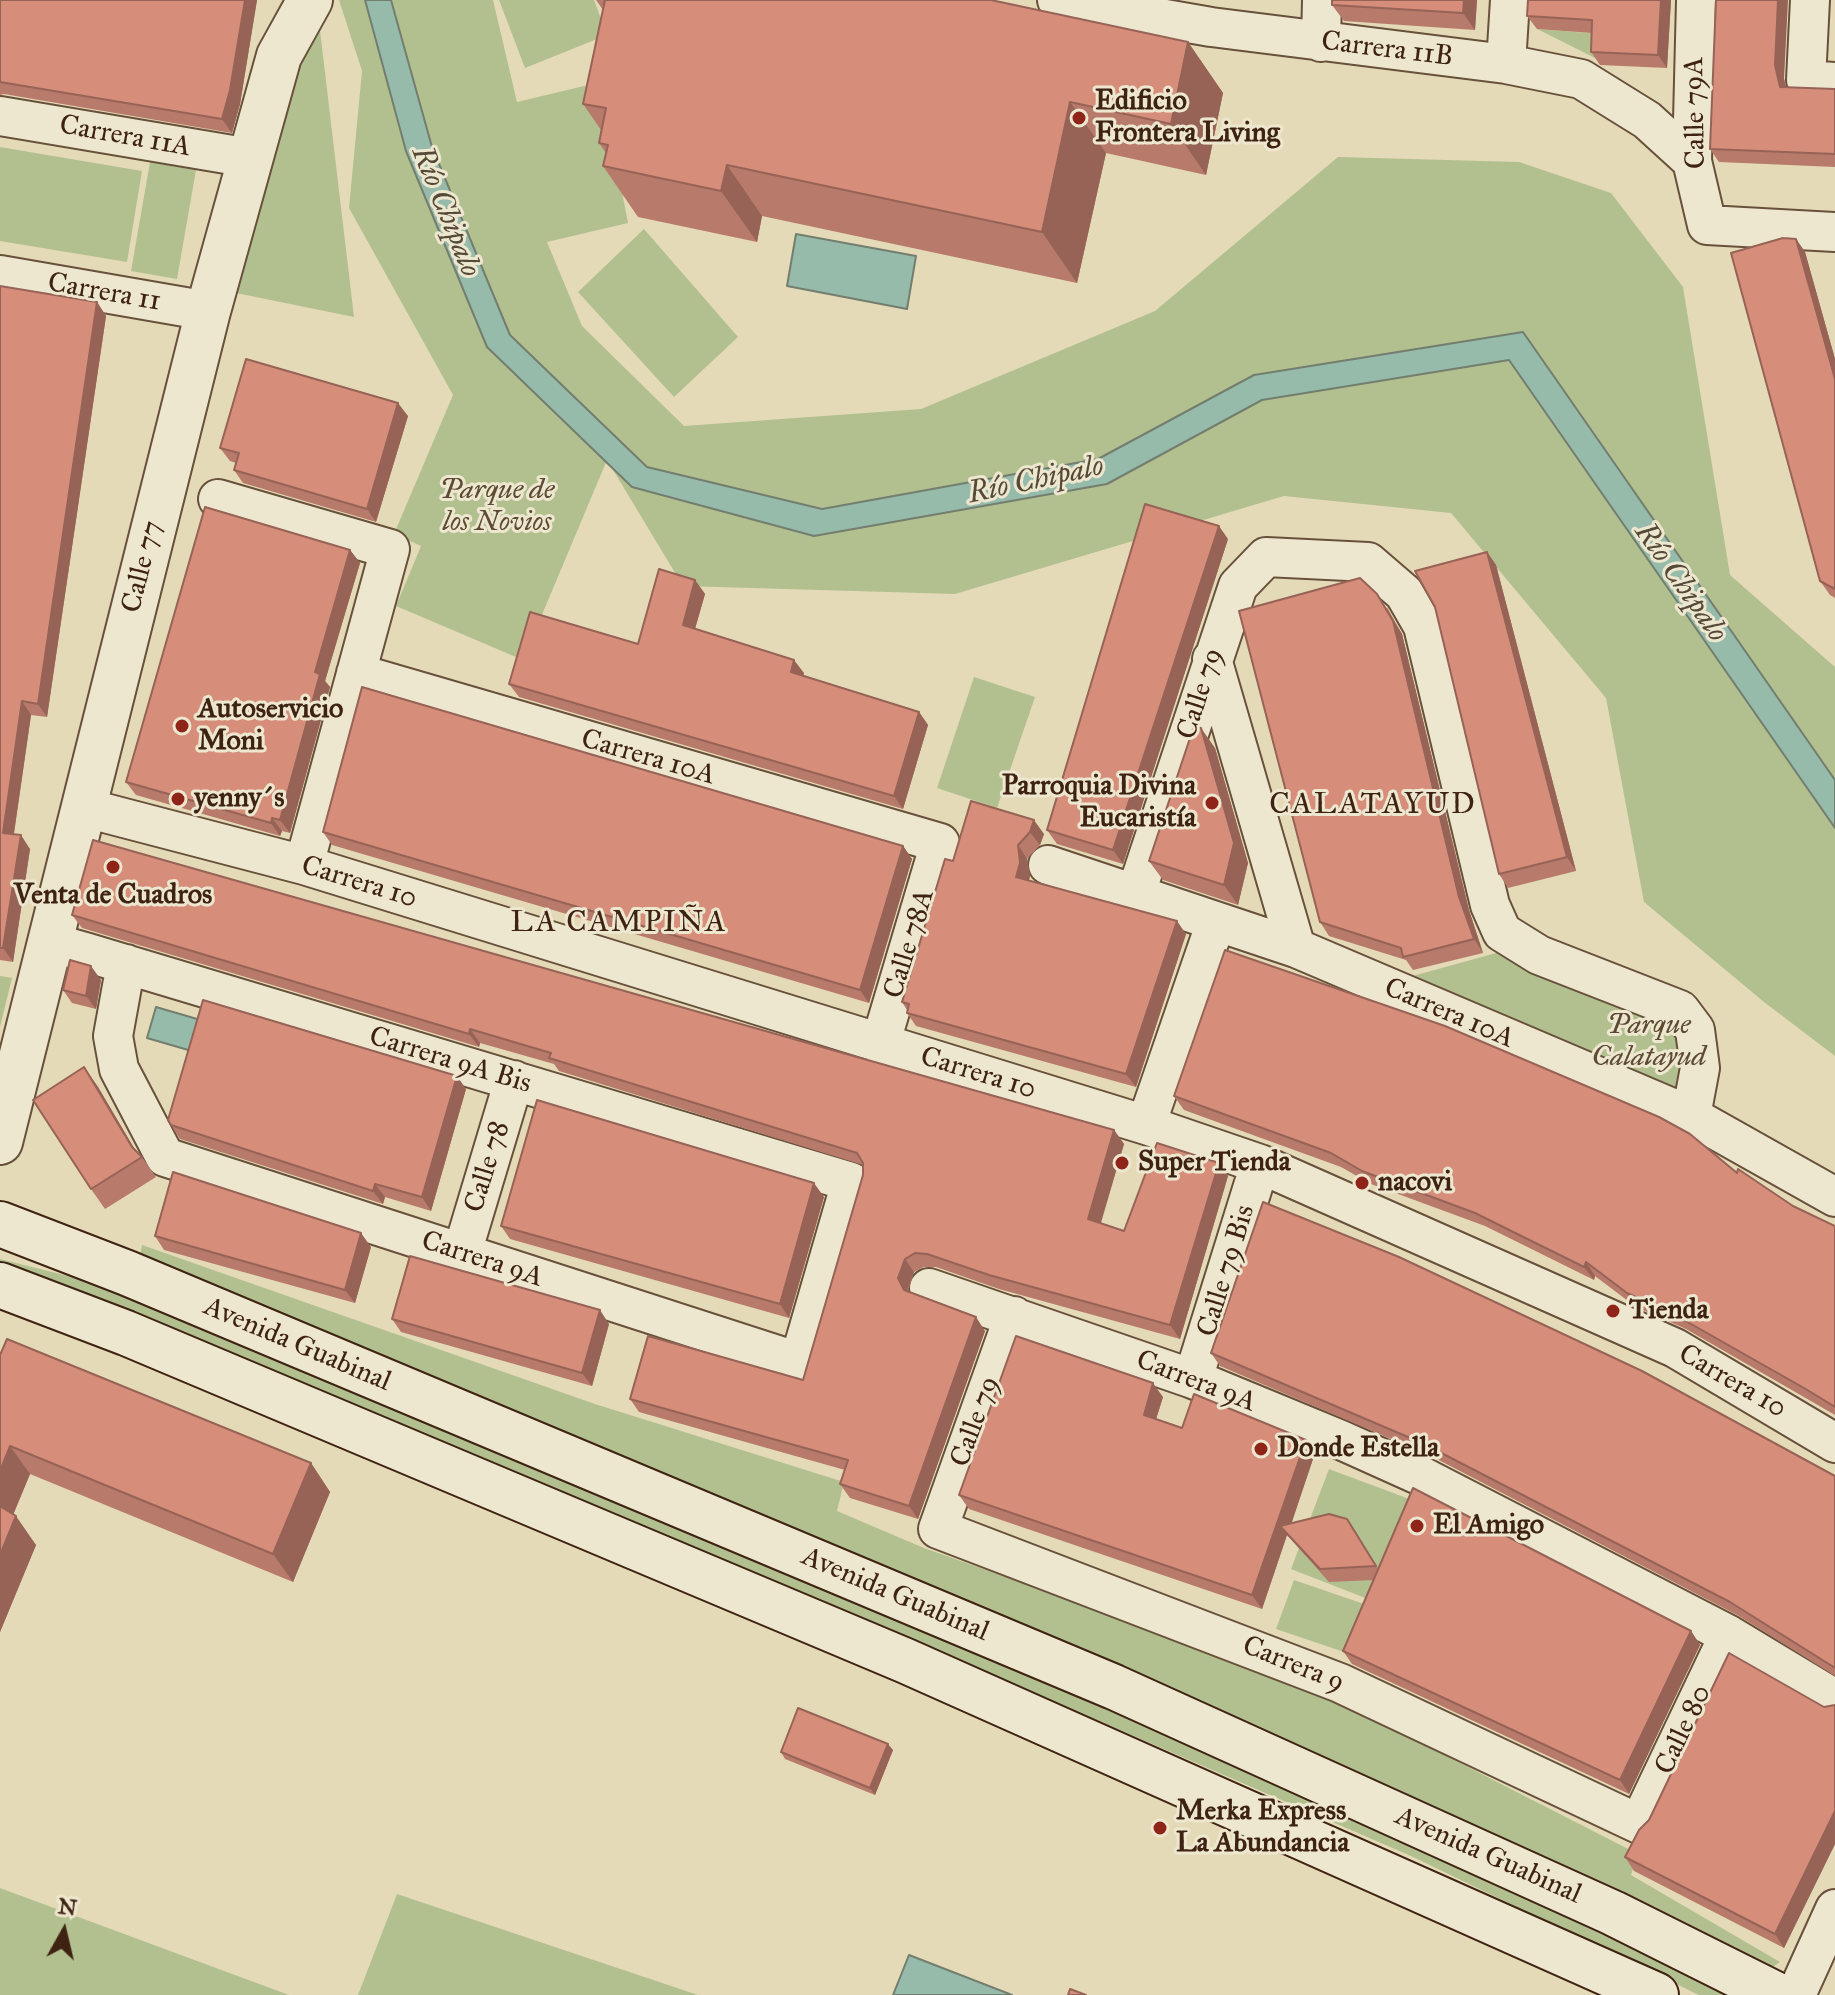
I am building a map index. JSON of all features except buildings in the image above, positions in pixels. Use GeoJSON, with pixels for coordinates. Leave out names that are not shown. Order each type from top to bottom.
{"type":"FeatureCollection","features":[{"type":"Feature","properties":{"kind":"main road","name":"Calle 77"},"geometry":{"type":"LineString","coordinates":[[0,1142],[208,311],[279,56],[310,0]]}},
{"type":"Feature","properties":{"kind":"main road","name":"Avenida Guabinal"},"geometry":{"type":"LineString","coordinates":[[0,1224],[127,1273],[1114,1687],[1613,1913],[1777,1995]]}},
{"type":"Feature","properties":{"kind":"main road","name":"Avenida Guabinal"},"geometry":{"type":"LineString","coordinates":[[0,1285],[140,1339],[906,1661],[1656,1995]]}},
{"type":"Feature","properties":{"kind":"street","name":"Carrera 11B"},"geometry":{"type":"LineString","coordinates":[[1057,0],[1321,42],[1506,64],[1581,79],[1647,120],[1692,161]]}},
{"type":"Feature","properties":{"kind":"street"},"geometry":{"type":"LineString","coordinates":[[1321,42],[1322,0]]}},
{"type":"Feature","properties":{"kind":"street"},"geometry":{"type":"LineString","coordinates":[[1506,64],[1510,0]]}},
{"type":"Feature","properties":{"kind":"street","name":"Calle 79A"},"geometry":{"type":"LineString","coordinates":[[1696,0],[1692,161],[1707,225],[1835,232]]}},
{"type":"Feature","properties":{"kind":"street"},"geometry":{"type":"LineString","coordinates":[[1810,0],[1806,80],[1835,82]]}},
{"type":"Feature","properties":{"kind":"street","name":"Carrera 11A"},"geometry":{"type":"LineString","coordinates":[[0,116],[250,158]]}},
{"type":"Feature","properties":{"kind":"street","name":"Carrera 11"},"geometry":{"type":"LineString","coordinates":[[0,275],[208,311]]}},
{"type":"Feature","properties":{"kind":"street"},"geometry":{"type":"LineString","coordinates":[[218,499],[390,549],[304,865]]}},
{"type":"Feature","properties":{"kind":"street","name":"Calle 79"},"geometry":{"type":"LineString","coordinates":[[1136,893],[1238,586],[1266,557],[1368,562],[1404,593],[1423,626],[1490,905],[1502,932],[1539,955],[1680,1010],[1695,1030],[1700,1068],[1691,1116]]}},
{"type":"Feature","properties":{"kind":"street"},"geometry":{"type":"LineString","coordinates":[[1212,659],[1296,948]]}},
{"type":"Feature","properties":{"kind":"street","name":"Carrera 10A"},"geometry":{"type":"LineString","coordinates":[[356,673],[940,843]]}},
{"type":"Feature","properties":{"kind":"street","name":"Carrera 10"},"geometry":{"type":"LineString","coordinates":[[82,807],[304,865],[1146,1125],[1260,1164],[1675,1348],[1835,1443]]}},
{"type":"Feature","properties":{"kind":"street","name":"Calle 78A"},"geometry":{"type":"LineString","coordinates":[[880,1045],[940,843]]}},
{"type":"Feature","properties":{"kind":"street","name":"Carrera 10A"},"geometry":{"type":"LineString","coordinates":[[1048,865],[1296,948],[1691,1116],[1835,1197]]}},
{"type":"Feature","properties":{"kind":"street"},"geometry":{"type":"LineString","coordinates":[[1146,1125],[1225,925],[1280,898]]}},
{"type":"Feature","properties":{"kind":"street","name":"Carrera 9A Bis"},"geometry":{"type":"LineString","coordinates":[[49,942],[851,1182],[799,1362]]}},
{"type":"Feature","properties":{"kind":"street","name":"Carrera 9A"},"geometry":{"type":"LineString","coordinates":[[126,964],[113,1036],[119,1069],[165,1157],[799,1362]]}},
{"type":"Feature","properties":{"kind":"street","name":"Calle 78"},"geometry":{"type":"LineString","coordinates":[[462,1253],[514,1080]]}},
{"type":"Feature","properties":{"kind":"street","name":"Calle 79 Bis"},"geometry":{"type":"LineString","coordinates":[[1193,1379],[1260,1164]]}},
{"type":"Feature","properties":{"kind":"street","name":"Carrera 9A"},"geometry":{"type":"LineString","coordinates":[[929,1288],[1193,1379],[1421,1476],[1729,1635],[1835,1699]]}},
{"type":"Feature","properties":{"kind":"street","name":"Calle 79"},"geometry":{"type":"LineString","coordinates":[[938,1529],[1014,1316]]}},
{"type":"Feature","properties":{"kind":"street","name":"Carrera 9"},"geometry":{"type":"LineString","coordinates":[[938,1529],[1340,1683],[1639,1824]]}},
{"type":"Feature","properties":{"kind":"street","name":"Calle 80"},"geometry":{"type":"LineString","coordinates":[[1639,1824],[1729,1635]]}},
{"type":"Feature","properties":{"kind":"street"},"geometry":{"type":"LineString","coordinates":[[1796,1995],[1835,1909]]}},
{"type":"Feature","properties":{"kind":"green space","name":"Parque de los Novios"},"geometry":{"type":"Polygon","coordinates":[[[339,0],[493,0],[517,102],[601,82],[628,223],[547,242],[582,326],[684,426],[921,409],[1155,311],[1338,157],[1519,162],[1611,193],[1683,287],[1730,575],[1835,667],[1835,1056],[1764,1002],[1644,902],[1606,698],[1451,513],[1284,496],[955,594],[683,586],[607,460],[523,660],[396,606],[421,546],[394,534],[453,395],[349,208],[362,71],[339,0]]]}},
{"type":"Feature","properties":{"kind":"green space"},"geometry":{"type":"Polygon","coordinates":[[[499,0],[594,0],[607,35],[525,68],[499,0]]]}},
{"type":"Feature","properties":{"kind":"green space"},"geometry":{"type":"Polygon","coordinates":[[[317,5],[354,317],[226,291],[317,5]]]}},
{"type":"Feature","properties":{"kind":"green space"},"geometry":{"type":"Polygon","coordinates":[[[1537,29],[1602,34],[1601,61],[1537,29]]]}},
{"type":"Feature","properties":{"kind":"green space"},"geometry":{"type":"Polygon","coordinates":[[[0,147],[142,171],[127,262],[0,241],[0,147]]]}},
{"type":"Feature","properties":{"kind":"green space"},"geometry":{"type":"Polygon","coordinates":[[[150,162],[196,170],[177,279],[131,271],[150,162]]]}},
{"type":"Feature","properties":{"kind":"green space"},"geometry":{"type":"Polygon","coordinates":[[[644,229],[738,337],[674,397],[578,292],[644,229]]]}},
{"type":"Feature","properties":{"kind":"green space"},"geometry":{"type":"Polygon","coordinates":[[[974,677],[1035,697],[997,808],[937,788],[974,677]]]}},
{"type":"Feature","properties":{"kind":"green space","name":"Parque Calatayud"},"geometry":{"type":"Polygon","coordinates":[[[1507,950],[1689,1032],[1680,1092],[1409,977],[1507,950]]]}},
{"type":"Feature","properties":{"kind":"green space"},"geometry":{"type":"Polygon","coordinates":[[[0,976],[12,978],[0,1027],[0,976]]]}},
{"type":"Feature","properties":{"kind":"green space"},"geometry":{"type":"Polygon","coordinates":[[[142,1245],[595,1404],[844,1482],[837,1511],[924,1548],[1251,1663],[1335,1699],[1638,1854],[1631,1875],[1780,1962],[1760,1976],[906,1575],[139,1262],[142,1245]]]}},
{"type":"Feature","properties":{"kind":"green space"},"geometry":{"type":"Polygon","coordinates":[[[0,1259],[120,1289],[838,1587],[1749,1995],[1699,1995],[1411,1856],[831,1605],[286,1389],[0,1287],[0,1259]]]}},
{"type":"Feature","properties":{"kind":"green space"},"geometry":{"type":"Polygon","coordinates":[[[1329,1469],[1412,1500],[1373,1601],[1291,1569],[1329,1469]]]}},
{"type":"Feature","properties":{"kind":"green space"},"geometry":{"type":"Polygon","coordinates":[[[1294,1580],[1367,1605],[1350,1654],[1276,1629],[1294,1580]]]}},
{"type":"Feature","properties":{"kind":"green space"},"geometry":{"type":"Polygon","coordinates":[[[0,1888],[289,1995],[0,1995],[0,1888]]]}},
{"type":"Feature","properties":{"kind":"green space"},"geometry":{"type":"Polygon","coordinates":[[[397,1894],[698,1995],[358,1995],[397,1894]]]}},
{"type":"Feature","properties":{"kind":"water","name":"Río Chipalo"},"geometry":{"type":"Polygon","coordinates":[[[365,0],[391,0],[432,147],[510,335],[647,467],[822,509],[1098,459],[1254,375],[1523,332],[1835,780],[1835,828],[1509,360],[1262,400],[1107,484],[814,536],[632,487],[487,347],[406,151],[365,0]]]}},
{"type":"Feature","properties":{"kind":"water"},"geometry":{"type":"Polygon","coordinates":[[[796,234],[916,256],[907,309],[787,286],[796,234]]]}},
{"type":"Feature","properties":{"kind":"water"},"geometry":{"type":"Polygon","coordinates":[[[156,1007],[204,1021],[195,1052],[147,1038],[156,1007]]]}},
{"type":"Feature","properties":{"kind":"water"},"geometry":{"type":"Polygon","coordinates":[[[909,1955],[1012,1995],[893,1995],[909,1955]]]}},
{"type":"Feature","properties":{"kind":"place","name":"Edificio Frontera Living"},"geometry":{"type":"Point","coordinates":[1079,118]}},
{"type":"Feature","properties":{"kind":"place","name":"Autoservicio Moni"},"geometry":{"type":"Point","coordinates":[182,726]}},
{"type":"Feature","properties":{"kind":"place","name":"yenny´s"},"geometry":{"type":"Point","coordinates":[178,799]}},
{"type":"Feature","properties":{"kind":"place","name":"Parroquia Divina Eucaristía"},"geometry":{"type":"Point","coordinates":[1212,803]}},
{"type":"Feature","properties":{"kind":"place","name":"Venta de Cuadros"},"geometry":{"type":"Point","coordinates":[113,867]}},
{"type":"Feature","properties":{"kind":"place","name":"Super Tienda"},"geometry":{"type":"Point","coordinates":[1122,1163]}},
{"type":"Feature","properties":{"kind":"place","name":"nacovi"},"geometry":{"type":"Point","coordinates":[1362,1183]}},
{"type":"Feature","properties":{"kind":"place","name":"Tienda"},"geometry":{"type":"Point","coordinates":[1613,1311]}},
{"type":"Feature","properties":{"kind":"place","name":"Donde Estella"},"geometry":{"type":"Point","coordinates":[1261,1449]}},
{"type":"Feature","properties":{"kind":"place","name":"El Amigo"},"geometry":{"type":"Point","coordinates":[1417,1526]}},
{"type":"Feature","properties":{"kind":"place","name":"Merka Express La Abundancia"},"geometry":{"type":"Point","coordinates":[1160,1828]}},
{"type":"Feature","properties":{"kind":"district","name":"CALATAYUD"},"geometry":{"type":"Point","coordinates":[1373,806]}},
{"type":"Feature","properties":{"kind":"district","name":"LA CAMPIÑA"},"geometry":{"type":"Point","coordinates":[619,924]}}]}
